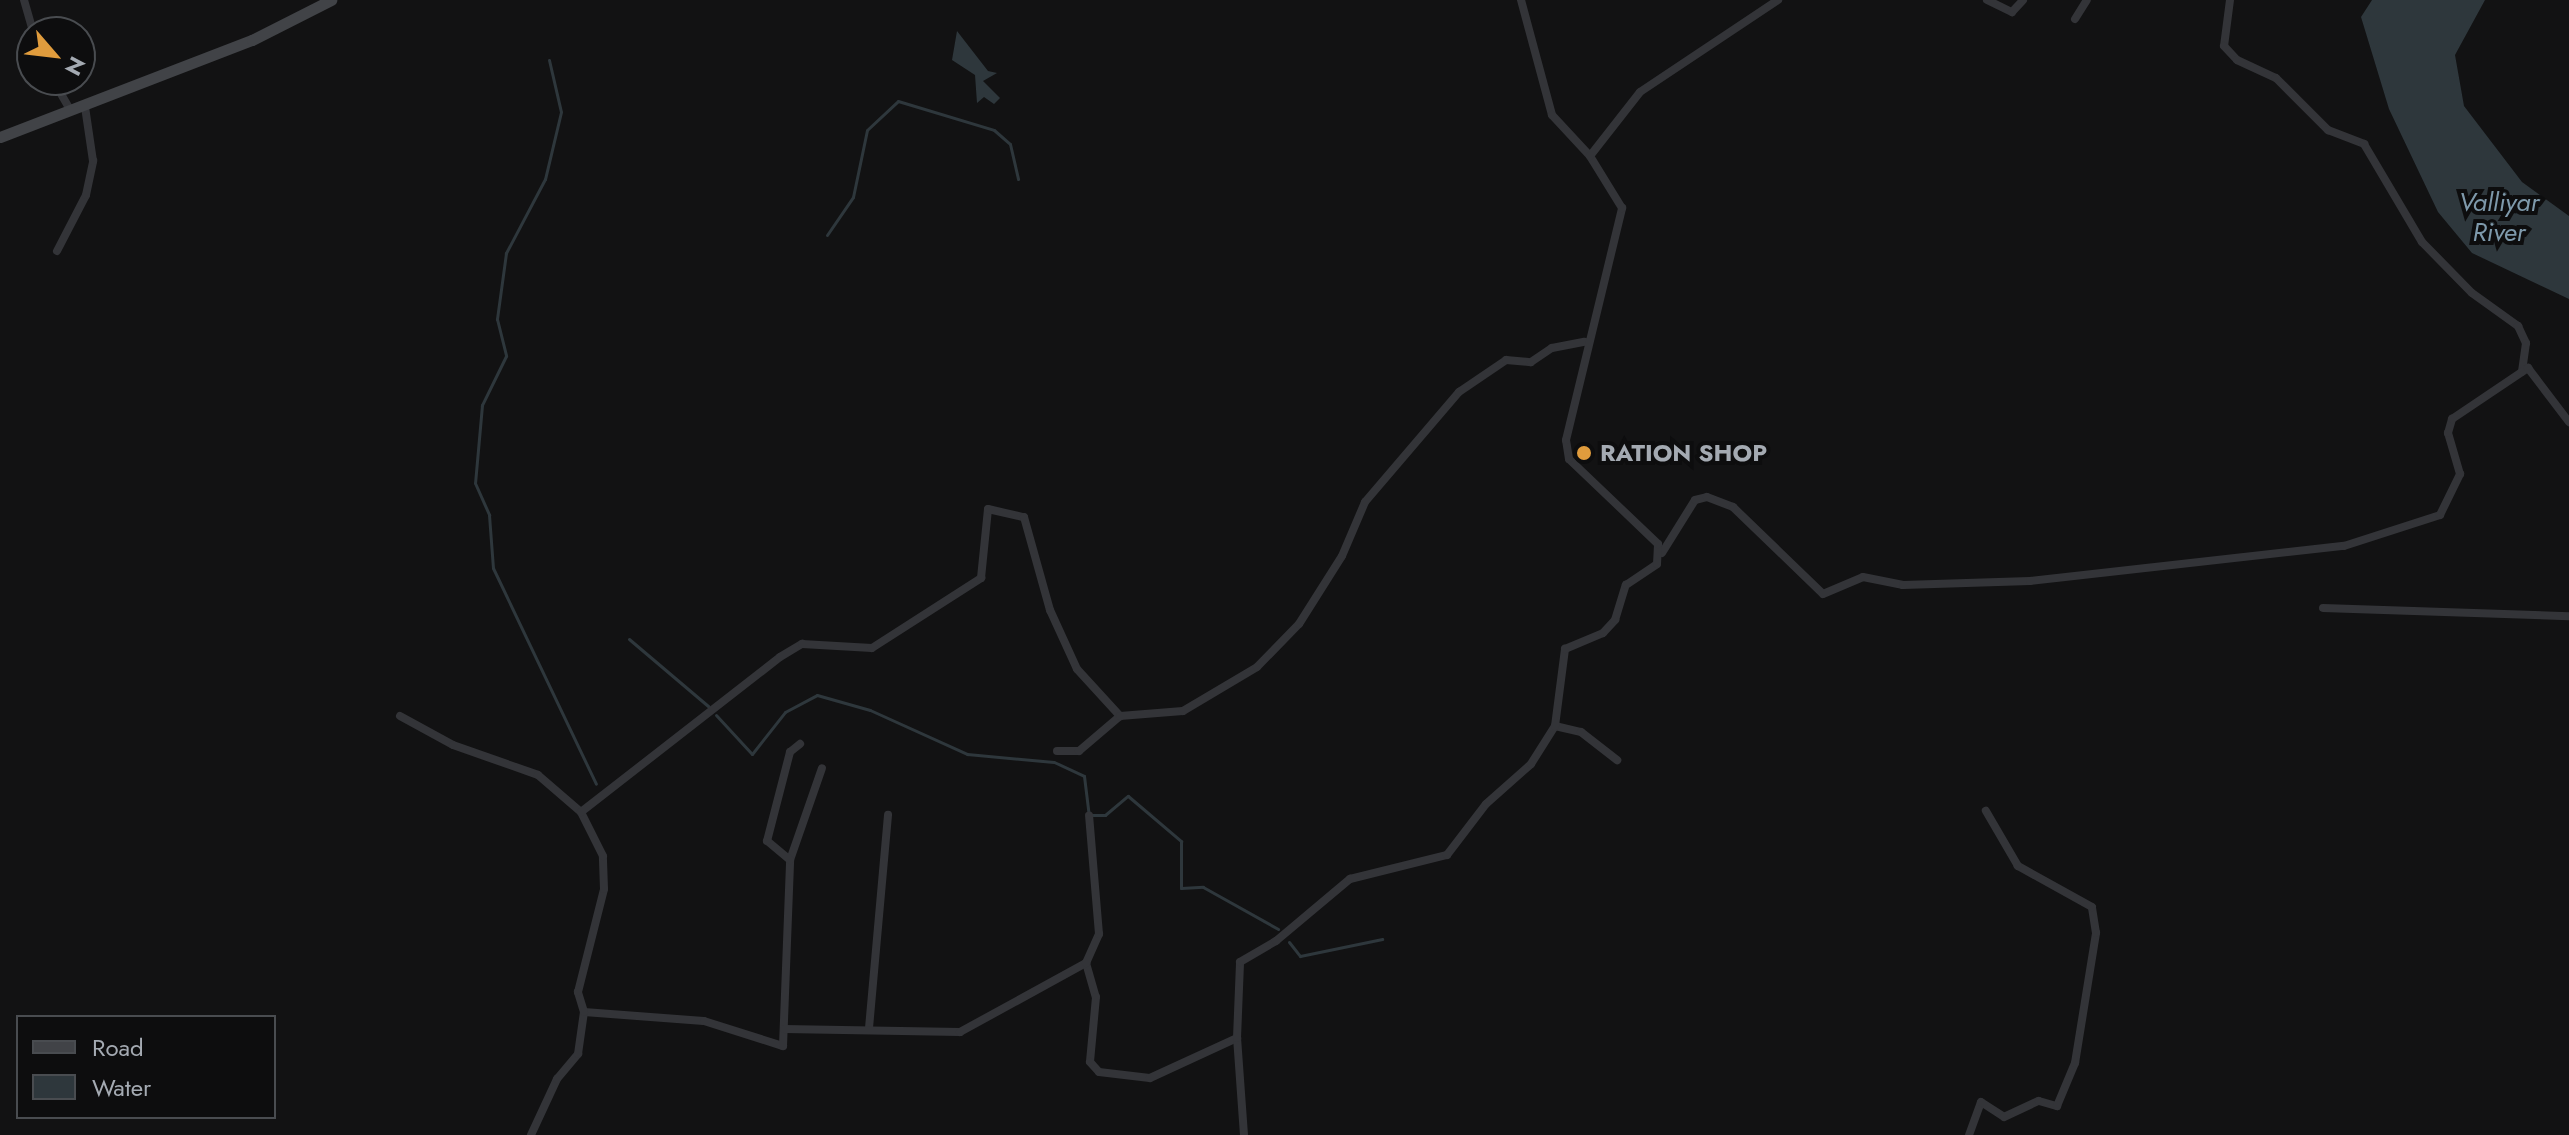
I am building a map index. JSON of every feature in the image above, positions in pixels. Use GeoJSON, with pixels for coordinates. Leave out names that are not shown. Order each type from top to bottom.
{"type":"FeatureCollection","features":[{"type":"Feature","properties":{"kind":"main road"},"geometry":{"type":"LineString","coordinates":[[0,137],[85,107],[252,40],[331,0]]}},
{"type":"Feature","properties":{"kind":"street"},"geometry":{"type":"LineString","coordinates":[[1521,0],[1552,115],[1590,156],[1622,208],[1584,342],[1566,440],[1569,459],[1662,553]]}},
{"type":"Feature","properties":{"kind":"street"},"geometry":{"type":"LineString","coordinates":[[1590,156],[1640,92],[1778,0]]}},
{"type":"Feature","properties":{"kind":"street"},"geometry":{"type":"LineString","coordinates":[[1987,0],[2012,12],[2023,0]]}},
{"type":"Feature","properties":{"kind":"street"},"geometry":{"type":"LineString","coordinates":[[2075,19],[2087,0]]}},
{"type":"Feature","properties":{"kind":"street"},"geometry":{"type":"LineString","coordinates":[[2230,0],[2224,46],[2237,60],[2276,78],[2328,130],[2364,144],[2422,242],[2472,293],[2518,326],[2526,343],[2521,372]]}},
{"type":"Feature","properties":{"kind":"street"},"geometry":{"type":"LineString","coordinates":[[62,96],[71,111]]}},
{"type":"Feature","properties":{"kind":"street"},"geometry":{"type":"LineString","coordinates":[[57,251],[86,195],[93,161],[85,107]]}},
{"type":"Feature","properties":{"kind":"street"},"geometry":{"type":"LineString","coordinates":[[1057,751],[1079,751],[1120,716],[1183,711],[1257,667],[1306,613],[1342,556],[1365,502],[1459,392],[1506,360],[1531,362],[1552,348],[1584,342]]}},
{"type":"Feature","properties":{"kind":"street"},"geometry":{"type":"LineString","coordinates":[[1244,1135],[1237,1038],[1240,962],[1276,941],[1350,879],[1447,855],[1486,804],[1531,764],[1555,726],[1565,649],[1612,624],[1626,585],[1654,570],[1695,500],[1707,497],[1733,507],[1823,594],[1863,577],[1903,585],[2030,581],[2163,569],[2245,552],[2344,546],[2440,515],[2460,474],[2448,433],[2452,419],[2528,368],[2569,422]]}},
{"type":"Feature","properties":{"kind":"street"},"geometry":{"type":"LineString","coordinates":[[581,812],[780,657],[802,644],[872,648],[981,578],[988,509],[1024,517],[1050,610],[1077,669],[1120,716]]}},
{"type":"Feature","properties":{"kind":"street"},"geometry":{"type":"LineString","coordinates":[[2323,608],[2569,616]]}},
{"type":"Feature","properties":{"kind":"street"},"geometry":{"type":"LineString","coordinates":[[400,716],[453,745],[538,775],[581,812],[603,856],[604,889],[578,992],[584,1012],[578,1054],[557,1079],[531,1135]]}},
{"type":"Feature","properties":{"kind":"street"},"geometry":{"type":"LineString","coordinates":[[1555,726],[1581,732],[1617,760]]}},
{"type":"Feature","properties":{"kind":"street"},"geometry":{"type":"LineString","coordinates":[[790,860],[767,841],[786,765],[800,744]]}},
{"type":"Feature","properties":{"kind":"street"},"geometry":{"type":"LineString","coordinates":[[584,1012],[704,1021],[783,1046],[790,860],[822,768]]}},
{"type":"Feature","properties":{"kind":"street"},"geometry":{"type":"LineString","coordinates":[[1969,1135],[1981,1102],[2003,1117],[2039,1101],[2057,1106],[2075,1063],[2096,933],[2092,907],[2018,866],[1986,811]]}},
{"type":"Feature","properties":{"kind":"street"},"geometry":{"type":"LineString","coordinates":[[869,1028],[888,815]]}},
{"type":"Feature","properties":{"kind":"street"},"geometry":{"type":"LineString","coordinates":[[784,1029],[869,1028],[960,1032],[1086,963],[1099,934],[1089,815]]}},
{"type":"Feature","properties":{"kind":"street"},"geometry":{"type":"LineString","coordinates":[[1086,963],[1096,997],[1090,1062],[1099,1072],[1150,1078],[1237,1038]]}},
{"type":"Feature","properties":{"kind":"water","name":"Valliyar River"},"geometry":{"type":"Polygon","coordinates":[[[2372,0],[2485,0],[2455,55],[2464,106],[2522,182],[2569,216],[2569,299],[2472,253],[2438,212],[2389,109],[2361,17],[2372,0]]]}},
{"type":"Feature","properties":{"kind":"water"},"geometry":{"type":"Polygon","coordinates":[[[957,31],[988,71],[997,73],[983,81],[1000,98],[994,104],[984,97],[977,103],[975,75],[952,60],[957,31]]]}},
{"type":"Feature","properties":{"kind":"waterway"},"geometry":{"type":"LineString","coordinates":[[549,60],[561,112],[545,179],[506,253],[497,319],[506,356],[482,405],[475,483],[489,515],[493,568],[596,784]]}},
{"type":"Feature","properties":{"kind":"waterway"},"geometry":{"type":"LineString","coordinates":[[827,235],[853,197],[867,130],[898,101],[994,130],[1010,144],[1018,179]]}},
{"type":"Feature","properties":{"kind":"waterway"},"geometry":{"type":"LineString","coordinates":[[629,639],[708,706]]}},
{"type":"Feature","properties":{"kind":"waterway"},"geometry":{"type":"LineString","coordinates":[[716,715],[752,754],[785,712],[817,695],[870,710],[967,754],[1054,762],[1084,776],[1089,815],[1105,815],[1128,796],[1181,841],[1181,888],[1203,887],[1278,929]]}},
{"type":"Feature","properties":{"kind":"waterway"},"geometry":{"type":"LineString","coordinates":[[1289,942],[1300,956],[1382,939]]}},
{"type":"Feature","properties":{"kind":"place","name":"RATION SHOP"},"geometry":{"type":"Point","coordinates":[1584,453]}}]}
